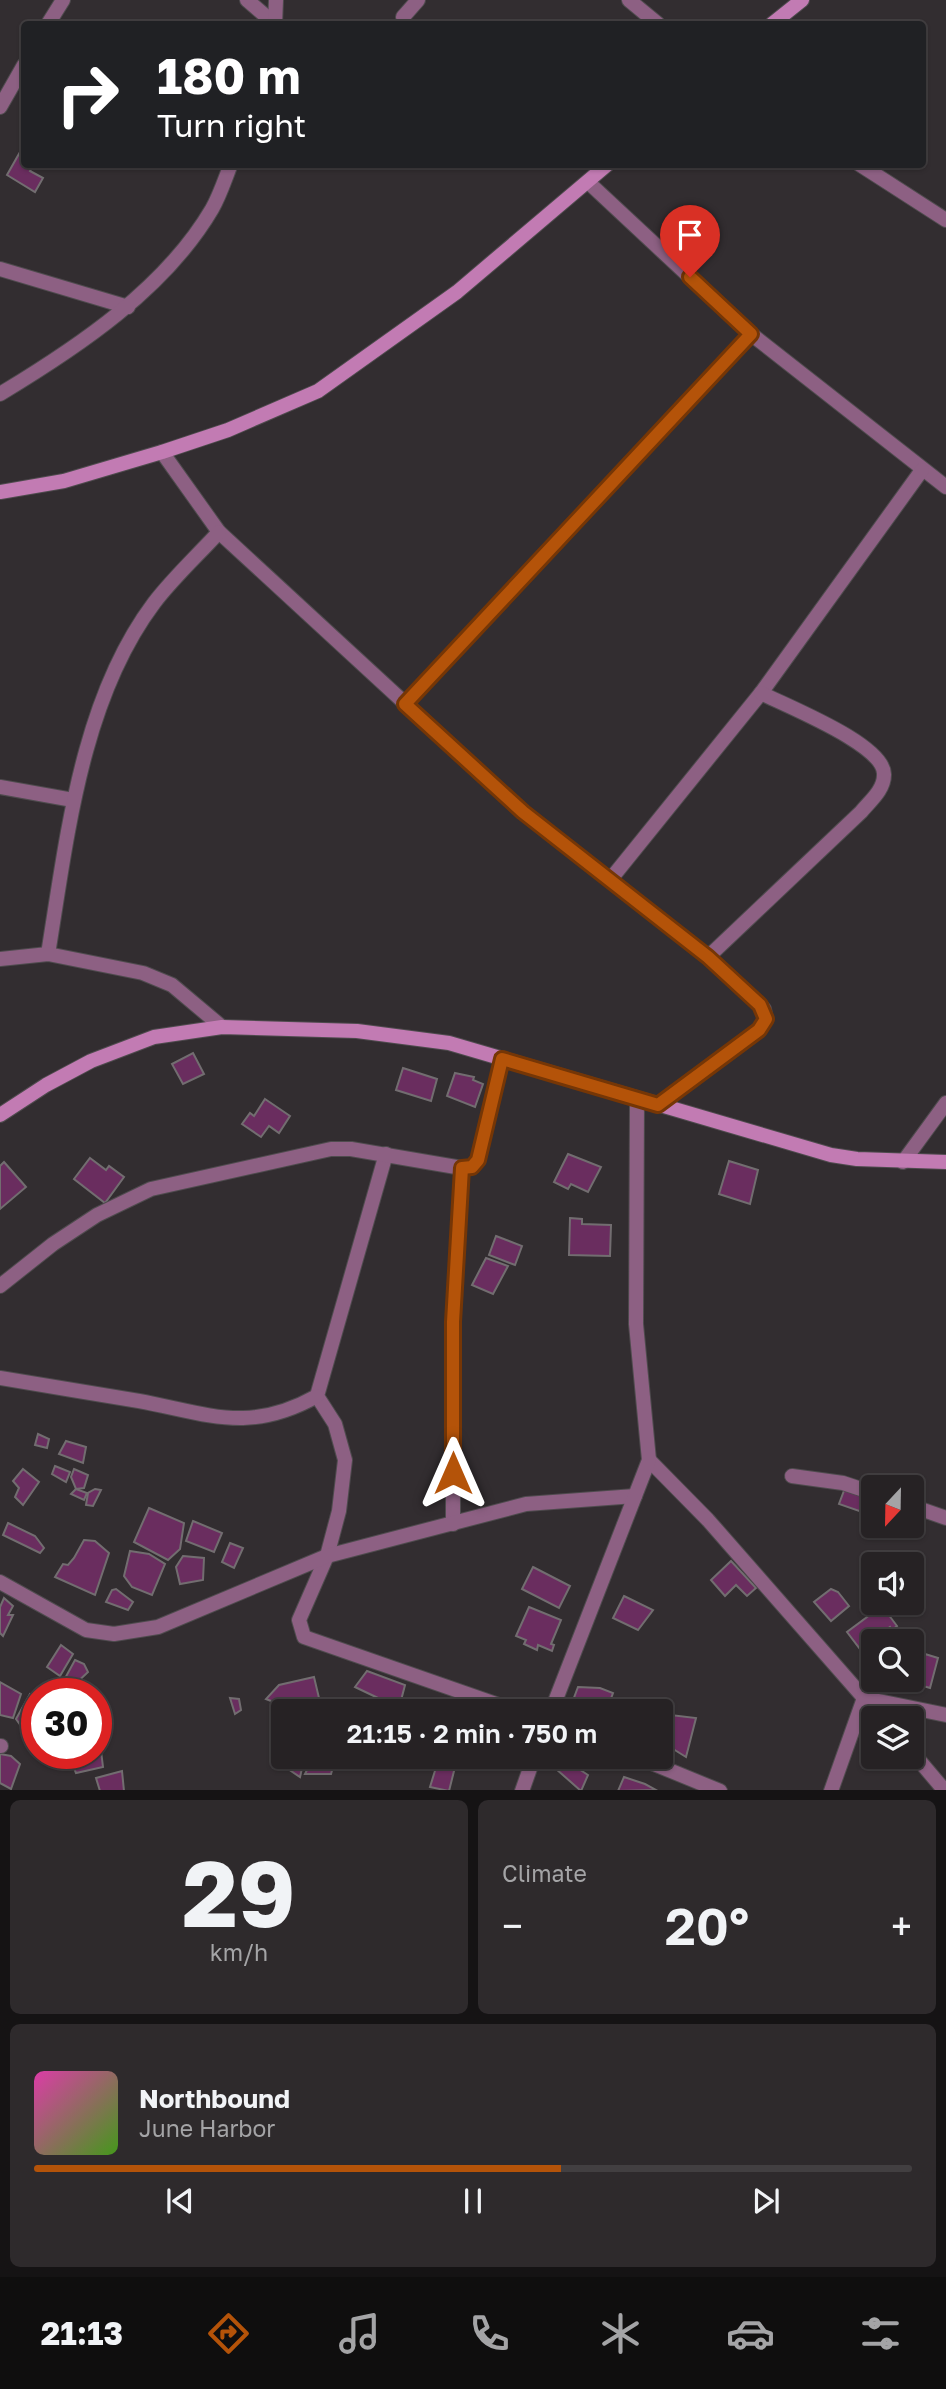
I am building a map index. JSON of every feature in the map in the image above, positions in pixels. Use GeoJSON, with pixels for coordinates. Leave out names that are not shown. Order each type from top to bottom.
{"type":"FeatureCollection","features":[{"type":"Feature","properties":{"kind":"street"},"geometry":{"type":"LineString","coordinates":[[50,21],[63,0]]}},
{"type":"Feature","properties":{"kind":"street"},"geometry":{"type":"LineString","coordinates":[[247,0],[272,21]]}},
{"type":"Feature","properties":{"kind":"street"},"geometry":{"type":"LineString","coordinates":[[275,21],[276,0]]}},
{"type":"Feature","properties":{"kind":"street"},"geometry":{"type":"LineString","coordinates":[[403,17],[418,0]]}},
{"type":"Feature","properties":{"kind":"street"},"geometry":{"type":"LineString","coordinates":[[629,0],[654,21]]}},
{"type":"Feature","properties":{"kind":"street"},"geometry":{"type":"LineString","coordinates":[[776,21],[802,0]]}},
{"type":"Feature","properties":{"kind":"street"},"geometry":{"type":"LineString","coordinates":[[0,107],[21,70]]}},
{"type":"Feature","properties":{"kind":"street"},"geometry":{"type":"LineString","coordinates":[[0,394],[128,307],[173,260],[212,209],[229,168]]}},
{"type":"Feature","properties":{"kind":"street"},"geometry":{"type":"LineString","coordinates":[[0,492],[64,481],[162,452],[228,430],[318,391],[457,292],[604,168]]}},
{"type":"Feature","properties":{"kind":"street"},"geometry":{"type":"LineString","coordinates":[[865,168],[946,220]]}},
{"type":"Feature","properties":{"kind":"street"},"geometry":{"type":"LineString","coordinates":[[588,182],[751,334],[946,487]]}},
{"type":"Feature","properties":{"kind":"street"},"geometry":{"type":"LineString","coordinates":[[0,269],[128,307]]}},
{"type":"Feature","properties":{"kind":"street"},"geometry":{"type":"LineString","coordinates":[[405,704],[751,334]]}},
{"type":"Feature","properties":{"kind":"street"},"geometry":{"type":"LineString","coordinates":[[162,452],[219,532],[523,812],[708,957],[760,1005],[766,1019],[759,1030],[658,1105]]}},
{"type":"Feature","properties":{"kind":"street"},"geometry":{"type":"LineString","coordinates":[[610,880],[761,693],[922,470]]}},
{"type":"Feature","properties":{"kind":"street"},"geometry":{"type":"LineString","coordinates":[[48,954],[73,800],[109,682],[155,602],[219,532]]}},
{"type":"Feature","properties":{"kind":"street"},"geometry":{"type":"LineString","coordinates":[[708,957],[861,812],[880,789],[884,776],[883,764],[865,746],[761,693]]}},
{"type":"Feature","properties":{"kind":"street"},"geometry":{"type":"LineString","coordinates":[[0,788],[73,800]]}},
{"type":"Feature","properties":{"kind":"street"},"geometry":{"type":"LineString","coordinates":[[0,959],[48,954],[143,973],[172,985],[222,1027]]}},
{"type":"Feature","properties":{"kind":"street"},"geometry":{"type":"LineString","coordinates":[[0,1115],[46,1085],[124,1048],[154,1037],[222,1027],[391,1033],[450,1043],[831,1155],[903,1162],[946,1162]]}},
{"type":"Feature","properties":{"kind":"street"},"geometry":{"type":"LineString","coordinates":[[0,1286],[53,1244],[97,1215],[151,1189],[331,1149],[386,1154],[462,1168],[472,1167],[478,1160],[502,1059]]}},
{"type":"Feature","properties":{"kind":"street"},"geometry":{"type":"LineString","coordinates":[[556,1699],[649,1460],[636,1324],[637,1100]]}},
{"type":"Feature","properties":{"kind":"street"},"geometry":{"type":"LineString","coordinates":[[903,1162],[946,1103]]}},
{"type":"Feature","properties":{"kind":"street"},"geometry":{"type":"LineString","coordinates":[[0,1378],[143,1402],[212,1418],[238,1419],[290,1410],[317,1396],[386,1154]]}},
{"type":"Feature","properties":{"kind":"street"},"geometry":{"type":"LineString","coordinates":[[453,1524],[453,1322],[462,1168]]}},
{"type":"Feature","properties":{"kind":"street"},"geometry":{"type":"LineString","coordinates":[[317,1396],[335,1424],[345,1460],[339,1511],[327,1556],[299,1620],[304,1637],[482,1699]]}},
{"type":"Feature","properties":{"kind":"street"},"geometry":{"type":"LineString","coordinates":[[649,1460],[708,1520],[871,1706]]}},
{"type":"Feature","properties":{"kind":"street"},"geometry":{"type":"LineString","coordinates":[[792,1476],[843,1483],[861,1489]]}},
{"type":"Feature","properties":{"kind":"street"},"geometry":{"type":"LineString","coordinates":[[0,1582],[86,1630],[114,1634],[158,1627],[327,1556],[540,1502],[635,1496]]}},
{"type":"Feature","properties":{"kind":"street"},"geometry":{"type":"LineString","coordinates":[[924,1510],[946,1518]]}},
{"type":"Feature","properties":{"kind":"street"},"geometry":{"type":"LineString","coordinates":[[864,1698],[946,1715]]}},
{"type":"Feature","properties":{"kind":"street"},"geometry":{"type":"LineString","coordinates":[[831,1790],[864,1698]]}},
{"type":"Feature","properties":{"kind":"street"},"geometry":{"type":"LineString","coordinates":[[924,1766],[945,1790]]}},
{"type":"Feature","properties":{"kind":"street"},"geometry":{"type":"LineString","coordinates":[[522,1790],[530,1769]]}},
{"type":"Feature","properties":{"kind":"street"},"geometry":{"type":"LineString","coordinates":[[667,1769],[720,1790]]}},
{"type":"Feature","properties":{"kind":"building"},"geometry":{"type":"Polygon","coordinates":[[[20,152],[21,168],[32,168],[30,171],[43,178],[35,192],[7,175],[20,152]]]}},
{"type":"Feature","properties":{"kind":"building"},"geometry":{"type":"Polygon","coordinates":[[[193,1053],[204,1074],[183,1084],[172,1064],[193,1053]]]}},
{"type":"Feature","properties":{"kind":"building"},"geometry":{"type":"Polygon","coordinates":[[[403,1068],[437,1079],[431,1101],[396,1090],[403,1068]]]}},
{"type":"Feature","properties":{"kind":"building"},"geometry":{"type":"Polygon","coordinates":[[[455,1073],[474,1077],[473,1080],[483,1084],[475,1107],[447,1096],[455,1073]]]}},
{"type":"Feature","properties":{"kind":"building"},"geometry":{"type":"Polygon","coordinates":[[[265,1099],[290,1116],[279,1133],[269,1126],[261,1137],[242,1124],[250,1113],[254,1116],[265,1099]]]}},
{"type":"Feature","properties":{"kind":"building"},"geometry":{"type":"Polygon","coordinates":[[[568,1154],[601,1167],[588,1192],[571,1184],[568,1189],[554,1182],[568,1154]]]}},
{"type":"Feature","properties":{"kind":"building"},"geometry":{"type":"Polygon","coordinates":[[[90,1158],[106,1170],[109,1166],[124,1177],[105,1203],[74,1179],[90,1158]]]}},
{"type":"Feature","properties":{"kind":"building"},"geometry":{"type":"Polygon","coordinates":[[[729,1161],[758,1170],[750,1204],[719,1194],[729,1161]]]}},
{"type":"Feature","properties":{"kind":"building"},"geometry":{"type":"Polygon","coordinates":[[[4,1162],[26,1187],[0,1209],[0,1166],[4,1162]]]}},
{"type":"Feature","properties":{"kind":"building"},"geometry":{"type":"Polygon","coordinates":[[[570,1218],[582,1219],[582,1224],[611,1225],[610,1256],[569,1255],[570,1218]]]}},
{"type":"Feature","properties":{"kind":"building"},"geometry":{"type":"Polygon","coordinates":[[[496,1236],[522,1246],[515,1265],[489,1255],[496,1236]]]}},
{"type":"Feature","properties":{"kind":"building"},"geometry":{"type":"Polygon","coordinates":[[[486,1258],[508,1266],[493,1294],[472,1285],[486,1258]]]}},
{"type":"Feature","properties":{"kind":"building"},"geometry":{"type":"Polygon","coordinates":[[[38,1434],[49,1439],[47,1448],[35,1445],[38,1434]]]}},
{"type":"Feature","properties":{"kind":"building"},"geometry":{"type":"Polygon","coordinates":[[[66,1441],[86,1447],[83,1463],[59,1454],[66,1441]]]}},
{"type":"Feature","properties":{"kind":"building"},"geometry":{"type":"Polygon","coordinates":[[[55,1466],[70,1472],[66,1482],[52,1474],[55,1466]]]}},
{"type":"Feature","properties":{"kind":"building"},"geometry":{"type":"Polygon","coordinates":[[[23,1469],[39,1482],[23,1505],[15,1497],[19,1488],[13,1481],[23,1469]]]}},
{"type":"Feature","properties":{"kind":"building"},"geometry":{"type":"Polygon","coordinates":[[[74,1469],[88,1475],[84,1488],[76,1489],[71,1477],[74,1469]]]}},
{"type":"Feature","properties":{"kind":"building"},"geometry":{"type":"Polygon","coordinates":[[[845,1488],[861,1494],[861,1512],[839,1504],[845,1488]]]}},
{"type":"Feature","properties":{"kind":"building"},"geometry":{"type":"Polygon","coordinates":[[[76,1489],[87,1493],[84,1500],[71,1494],[76,1489]]]}},
{"type":"Feature","properties":{"kind":"building"},"geometry":{"type":"Polygon","coordinates":[[[95,1489],[101,1490],[93,1506],[86,1505],[88,1493],[95,1489]]]}},
{"type":"Feature","properties":{"kind":"building"},"geometry":{"type":"Polygon","coordinates":[[[149,1508],[184,1523],[180,1549],[168,1560],[134,1542],[149,1508]]]}},
{"type":"Feature","properties":{"kind":"building"},"geometry":{"type":"Polygon","coordinates":[[[193,1521],[222,1533],[214,1552],[186,1541],[193,1521]]]}},
{"type":"Feature","properties":{"kind":"building"},"geometry":{"type":"Polygon","coordinates":[[[8,1523],[35,1536],[44,1548],[40,1553],[3,1535],[8,1523]]]}},
{"type":"Feature","properties":{"kind":"building"},"geometry":{"type":"Polygon","coordinates":[[[84,1540],[95,1541],[109,1553],[95,1595],[55,1577],[63,1564],[68,1565],[74,1558],[84,1540]]]}},
{"type":"Feature","properties":{"kind":"building"},"geometry":{"type":"Polygon","coordinates":[[[230,1543],[243,1548],[234,1568],[222,1562],[230,1543]]]}},
{"type":"Feature","properties":{"kind":"building"},"geometry":{"type":"Polygon","coordinates":[[[130,1551],[149,1554],[165,1564],[152,1595],[132,1587],[124,1576],[130,1551]]]}},
{"type":"Feature","properties":{"kind":"building"},"geometry":{"type":"Polygon","coordinates":[[[183,1556],[204,1558],[203,1580],[180,1584],[176,1567],[183,1556]]]}},
{"type":"Feature","properties":{"kind":"building"},"geometry":{"type":"Polygon","coordinates":[[[731,1561],[756,1588],[747,1596],[736,1585],[725,1596],[711,1580],[731,1561]]]}},
{"type":"Feature","properties":{"kind":"building"},"geometry":{"type":"Polygon","coordinates":[[[533,1567],[570,1586],[559,1608],[522,1589],[533,1567]]]}},
{"type":"Feature","properties":{"kind":"building"},"geometry":{"type":"Polygon","coordinates":[[[116,1589],[133,1602],[128,1610],[106,1602],[112,1590],[116,1589]]]}},
{"type":"Feature","properties":{"kind":"building"},"geometry":{"type":"Polygon","coordinates":[[[831,1589],[838,1592],[849,1606],[831,1621],[814,1602],[831,1589]]]}},
{"type":"Feature","properties":{"kind":"building"},"geometry":{"type":"Polygon","coordinates":[[[624,1596],[653,1610],[638,1630],[613,1618],[624,1596]]]}},
{"type":"Feature","properties":{"kind":"building"},"geometry":{"type":"Polygon","coordinates":[[[4,1598],[13,1606],[8,1615],[13,1615],[3,1636],[0,1633],[0,1607],[4,1598]]]}},
{"type":"Feature","properties":{"kind":"building"},"geometry":{"type":"Polygon","coordinates":[[[529,1607],[561,1620],[551,1644],[554,1645],[552,1651],[538,1645],[537,1650],[524,1644],[526,1640],[516,1636],[529,1607]]]}},
{"type":"Feature","properties":{"kind":"building"},"geometry":{"type":"Polygon","coordinates":[[[870,1615],[889,1615],[897,1626],[893,1629],[861,1629],[860,1649],[847,1632],[870,1615]]]}},
{"type":"Feature","properties":{"kind":"building"},"geometry":{"type":"Polygon","coordinates":[[[61,1645],[73,1654],[60,1676],[47,1667],[61,1645]]]}},
{"type":"Feature","properties":{"kind":"building"},"geometry":{"type":"Polygon","coordinates":[[[924,1654],[938,1658],[930,1688],[924,1686],[924,1654]]]}},
{"type":"Feature","properties":{"kind":"building"},"geometry":{"type":"Polygon","coordinates":[[[75,1660],[84,1664],[88,1672],[82,1678],[65,1678],[75,1660]]]}},
{"type":"Feature","properties":{"kind":"building"},"geometry":{"type":"Polygon","coordinates":[[[367,1671],[405,1685],[401,1699],[380,1699],[355,1687],[367,1671]]]}},
{"type":"Feature","properties":{"kind":"building"},"geometry":{"type":"Polygon","coordinates":[[[314,1677],[319,1698],[266,1699],[279,1685],[314,1677]]]}},
{"type":"Feature","properties":{"kind":"building"},"geometry":{"type":"Polygon","coordinates":[[[0,1682],[21,1694],[13,1718],[0,1715],[0,1682]]]}},
{"type":"Feature","properties":{"kind":"building"},"geometry":{"type":"Polygon","coordinates":[[[578,1687],[600,1688],[613,1693],[611,1699],[574,1699],[578,1687]]]}},
{"type":"Feature","properties":{"kind":"building"},"geometry":{"type":"Polygon","coordinates":[[[230,1698],[239,1699],[241,1710],[235,1714],[230,1698]]]}},
{"type":"Feature","properties":{"kind":"building"},"geometry":{"type":"Polygon","coordinates":[[[21,1710],[21,1726],[16,1719],[21,1710]]]}},
{"type":"Feature","properties":{"kind":"building"},"geometry":{"type":"Polygon","coordinates":[[[673,1715],[696,1718],[686,1757],[673,1749],[673,1715]]]}},
{"type":"Feature","properties":{"kind":"building"},"geometry":{"type":"Polygon","coordinates":[[[0,1754],[11,1756],[20,1764],[11,1789],[0,1783],[0,1754]]]}},
{"type":"Feature","properties":{"kind":"building"},"geometry":{"type":"Polygon","coordinates":[[[74,1769],[94,1769],[76,1773],[74,1769]]]}},
{"type":"Feature","properties":{"kind":"building"},"geometry":{"type":"Polygon","coordinates":[[[288,1769],[302,1769],[300,1777],[288,1769]]]}},
{"type":"Feature","properties":{"kind":"building"},"geometry":{"type":"Polygon","coordinates":[[[308,1769],[332,1769],[331,1774],[305,1774],[308,1769]]]}},
{"type":"Feature","properties":{"kind":"building"},"geometry":{"type":"Polygon","coordinates":[[[436,1769],[454,1769],[449,1790],[430,1787],[436,1769]]]}},
{"type":"Feature","properties":{"kind":"building"},"geometry":{"type":"Polygon","coordinates":[[[556,1769],[579,1769],[588,1775],[580,1790],[556,1769]]]}},
{"type":"Feature","properties":{"kind":"building"},"geometry":{"type":"Polygon","coordinates":[[[122,1771],[124,1790],[100,1790],[96,1778],[122,1771]]]}},
{"type":"Feature","properties":{"kind":"building"},"geometry":{"type":"Polygon","coordinates":[[[624,1777],[656,1790],[618,1790],[624,1777]]]}},
{"type":"Feature","properties":{"kind":"route"},"geometry":{"type":"LineString","coordinates":[[453,1473],[453,1322],[462,1168],[472,1167],[478,1160],[502,1059],[658,1105],[759,1030],[766,1019],[760,1005],[708,957],[523,812],[405,704],[751,334],[690,277]]}}]}
